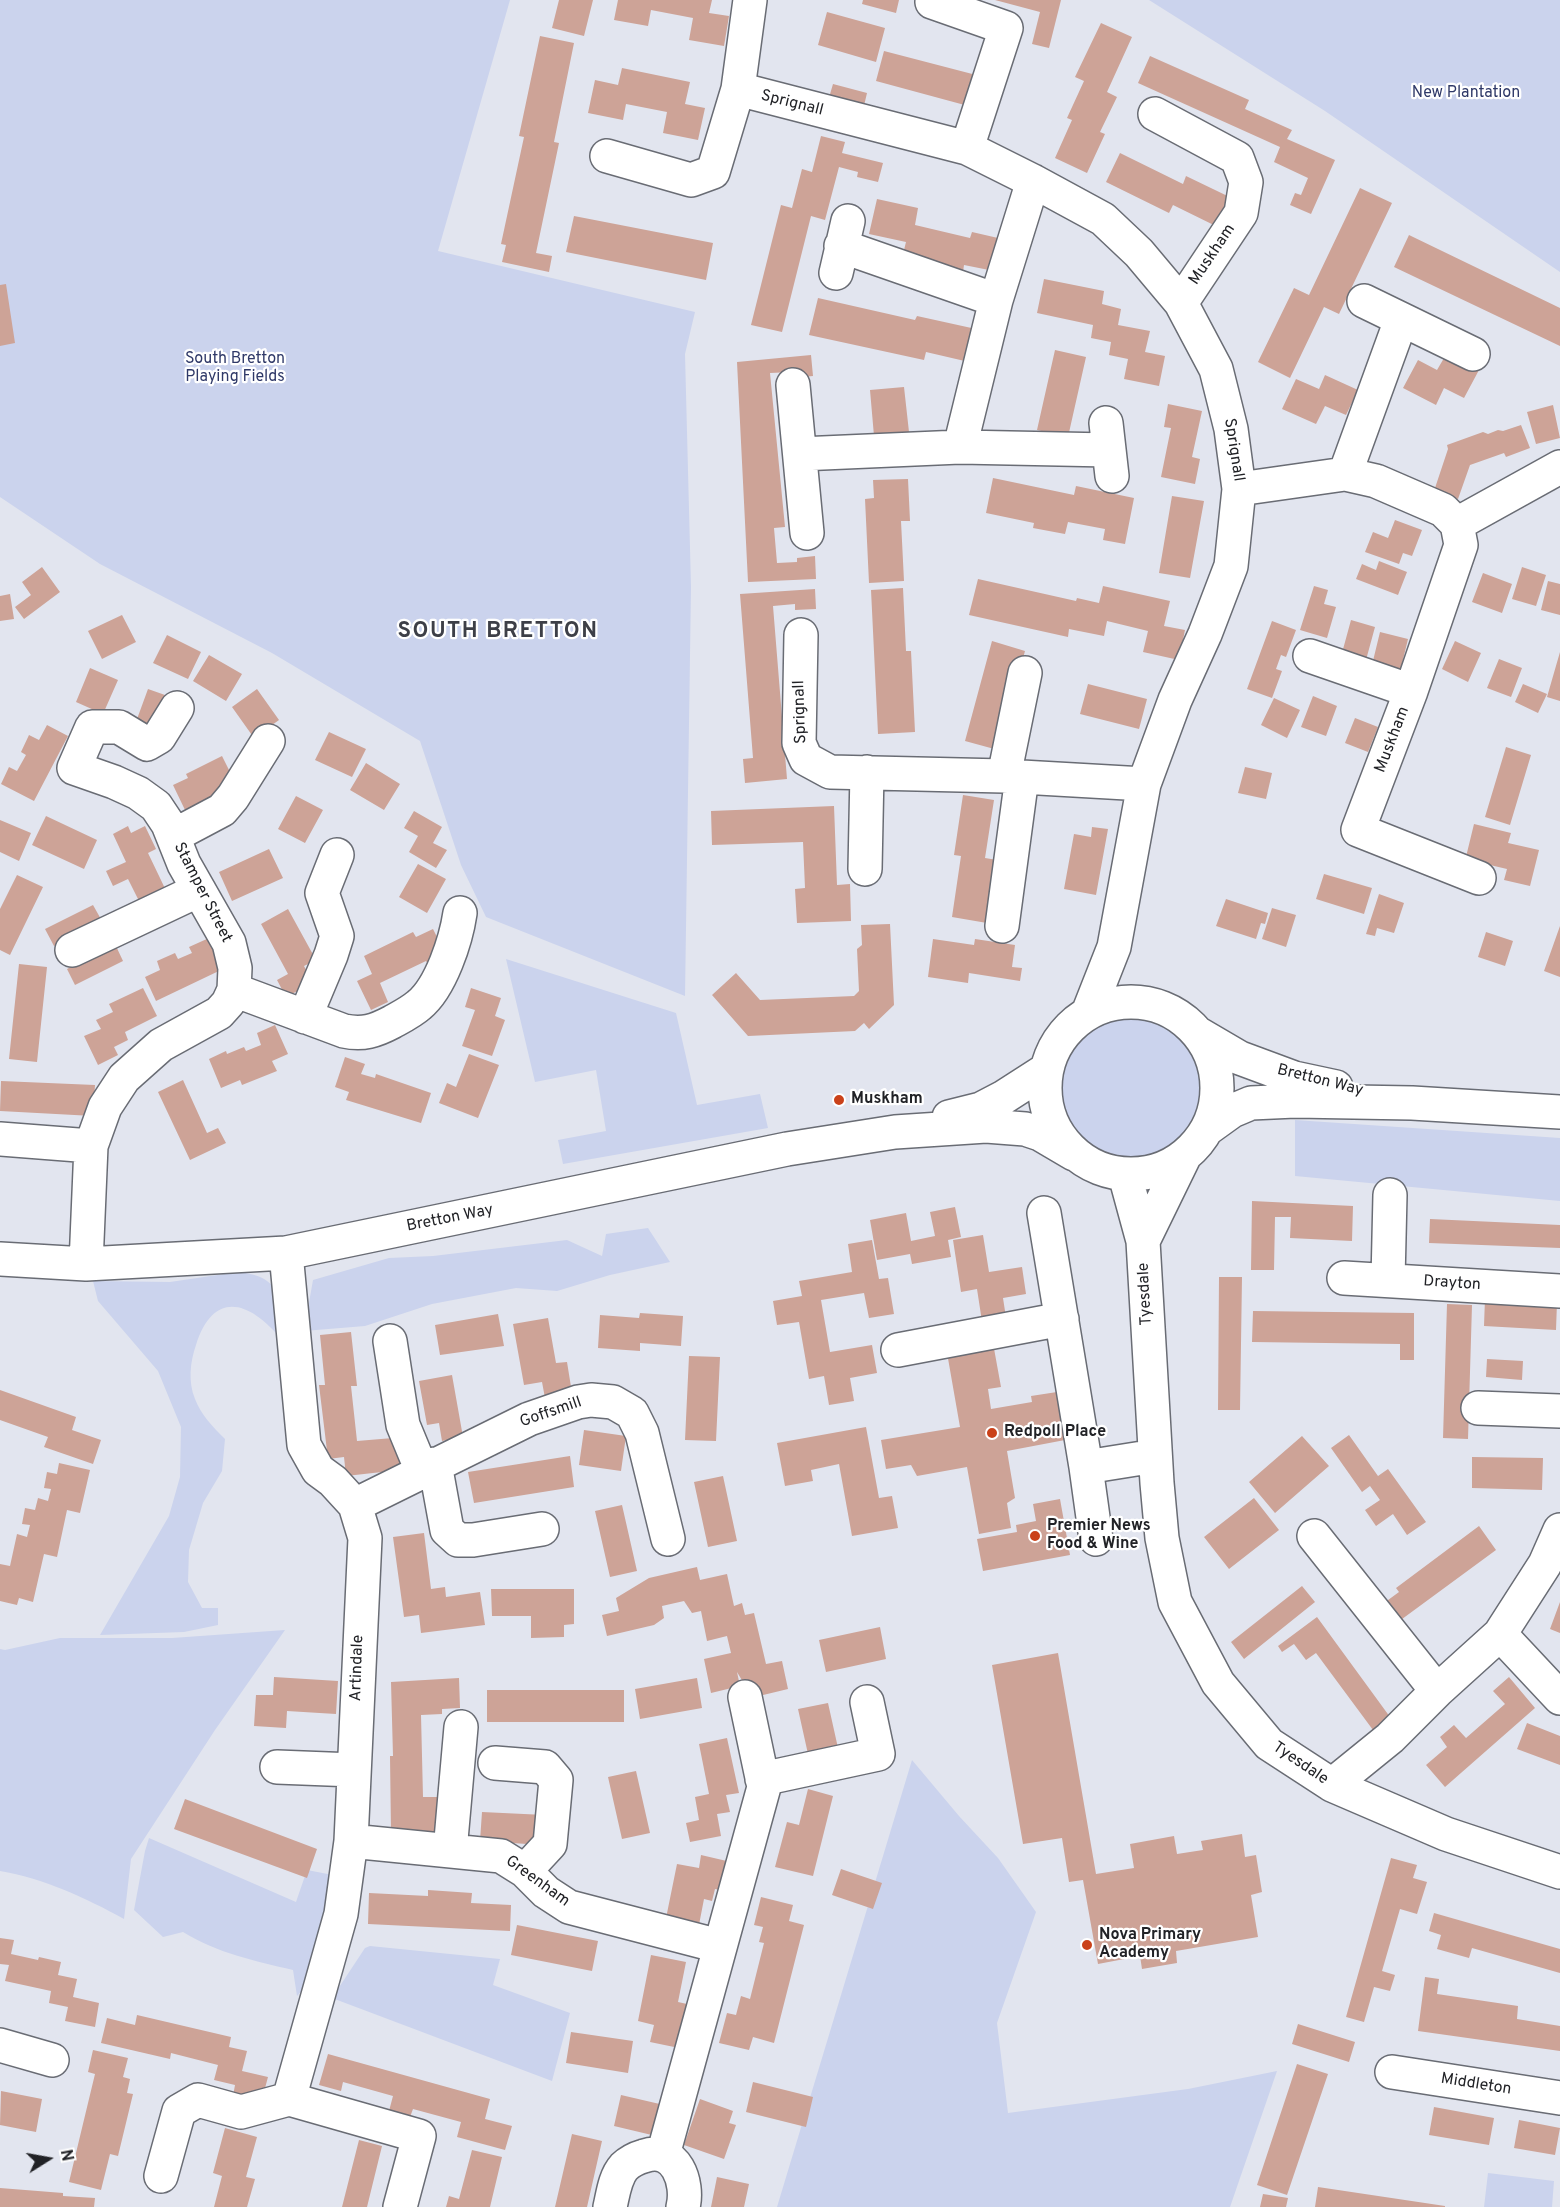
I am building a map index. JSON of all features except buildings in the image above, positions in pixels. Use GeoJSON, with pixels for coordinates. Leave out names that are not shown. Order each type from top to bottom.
{"type":"FeatureCollection","features":[{"type":"Feature","properties":{"kind":"street"},"geometry":{"type":"LineString","coordinates":[[738,90],[750,0]]}},
{"type":"Feature","properties":{"kind":"street"},"geometry":{"type":"LineString","coordinates":[[932,2],[1006,28],[966,148]]}},
{"type":"Feature","properties":{"kind":"street","name":"Sprignall"},"geometry":{"type":"LineString","coordinates":[[607,156],[691,180],[713,172],[738,90],[966,148],[1102,219],[1139,253],[1181,303],[1216,369],[1231,429],[1239,489],[1231,566],[1205,634],[1175,700],[1144,784],[1114,947],[1088,1013]]}},
{"type":"Feature","properties":{"kind":"street","name":"Muskham"},"geometry":{"type":"LineString","coordinates":[[1155,114],[1237,158],[1246,182],[1241,213],[1181,303]]}},
{"type":"Feature","properties":{"kind":"street"},"geometry":{"type":"LineString","coordinates":[[960,447],[996,300],[1033,181]]}},
{"type":"Feature","properties":{"kind":"street"},"geometry":{"type":"LineString","coordinates":[[842,247],[996,300]]}},
{"type":"Feature","properties":{"kind":"street"},"geometry":{"type":"LineString","coordinates":[[1364,301],[1473,354]]}},
{"type":"Feature","properties":{"kind":"street"},"geometry":{"type":"LineString","coordinates":[[1345,474],[1401,320]]}},
{"type":"Feature","properties":{"kind":"street"},"geometry":{"type":"LineString","coordinates":[[793,385],[807,533]]}},
{"type":"Feature","properties":{"kind":"street"},"geometry":{"type":"LineString","coordinates":[[800,454],[960,447],[1109,450]]}},
{"type":"Feature","properties":{"kind":"street"},"geometry":{"type":"LineString","coordinates":[[1239,489],[1345,474],[1376,481],[1443,510],[1457,524],[1560,467]]}},
{"type":"Feature","properties":{"kind":"street","name":"Muskham"},"geometry":{"type":"LineString","coordinates":[[1457,524],[1461,545],[1412,691],[1358,830],[1479,878]]}},
{"type":"Feature","properties":{"kind":"street","name":"Sprignall"},"geometry":{"type":"LineString","coordinates":[[801,636],[799,743],[806,759],[830,772],[1013,776],[1144,784]]}},
{"type":"Feature","properties":{"kind":"street"},"geometry":{"type":"LineString","coordinates":[[1310,656],[1412,691]]}},
{"type":"Feature","properties":{"kind":"street"},"geometry":{"type":"LineString","coordinates":[[1002,926],[1013,776],[1025,673]]}},
{"type":"Feature","properties":{"kind":"street","name":"Stamper Street"},"geometry":{"type":"LineString","coordinates":[[177,708],[159,737],[147,744],[119,727],[92,727],[74,768],[138,793],[156,807],[173,836],[184,864],[229,943],[235,968],[234,990]]}},
{"type":"Feature","properties":{"kind":"street"},"geometry":{"type":"LineString","coordinates":[[173,836],[222,810],[233,797],[268,741]]}},
{"type":"Feature","properties":{"kind":"street"},"geometry":{"type":"LineString","coordinates":[[865,869],[867,772]]}},
{"type":"Feature","properties":{"kind":"street"},"geometry":{"type":"LineString","coordinates":[[305,1017],[337,936],[322,893],[337,855]]}},
{"type":"Feature","properties":{"kind":"street"},"geometry":{"type":"LineString","coordinates":[[72,950],[199,890]]}},
{"type":"Feature","properties":{"kind":"street"},"geometry":{"type":"LineString","coordinates":[[86,1264],[91,1146],[105,1107],[124,1078],[161,1045],[219,1012],[228,1003],[234,990],[344,1031],[358,1034],[380,1029],[420,1004],[431,991],[456,938],[460,913]]}},
{"type":"Feature","properties":{"kind":"street"},"geometry":{"type":"LineString","coordinates":[[1114,947],[1128,978],[1160,1006],[1182,1017],[1199,1034],[1212,1056],[1218,1080],[1216,1106],[1207,1129],[1184,1157],[1166,1167],[1146,1173],[1125,1175],[1098,1168],[1074,1154],[1059,1136],[1049,1116],[1045,1093],[1046,1070],[1054,1048],[1069,1028],[1088,1013],[1111,1004],[1136,1001],[1160,1006]]}},
{"type":"Feature","properties":{"kind":"street","name":"Bretton Way"},"geometry":{"type":"LineString","coordinates":[[1199,1034],[1240,1058],[1294,1078],[1412,1103]]}},
{"type":"Feature","properties":{"kind":"street","name":"Bretton Way"},"geometry":{"type":"LineString","coordinates":[[896,1132],[981,1109],[1046,1070]]}},
{"type":"Feature","properties":{"kind":"street","name":"Bretton Way"},"geometry":{"type":"LineString","coordinates":[[1207,1129],[1232,1111],[1251,1103],[1295,1101],[1412,1103],[1560,1112]]}},
{"type":"Feature","properties":{"kind":"street","name":"Bretton Way"},"geometry":{"type":"LineString","coordinates":[[0,1259],[86,1264],[286,1253],[787,1149],[896,1132],[986,1126],[1024,1130],[1040,1134],[1074,1154]]}},
{"type":"Feature","properties":{"kind":"street"},"geometry":{"type":"LineString","coordinates":[[0,1139],[91,1146]]}},
{"type":"Feature","properties":{"kind":"street","name":"Tyesdale"},"geometry":{"type":"LineString","coordinates":[[1143,1240],[1184,1157]]}},
{"type":"Feature","properties":{"kind":"street","name":"Tyesdale"},"geometry":{"type":"LineString","coordinates":[[1125,1175],[1143,1240],[1162,1538],[1175,1602],[1218,1683],[1269,1744],[1332,1785],[1446,1834],[1560,1872]]}},
{"type":"Feature","properties":{"kind":"street"},"geometry":{"type":"LineString","coordinates":[[1388,1280],[1390,1195]]}},
{"type":"Feature","properties":{"kind":"street"},"geometry":{"type":"LineString","coordinates":[[1044,1213],[1096,1539]]}},
{"type":"Feature","properties":{"kind":"street","name":"Artindale"},"geometry":{"type":"LineString","coordinates":[[286,1253],[304,1445],[318,1470],[333,1481],[355,1505],[365,1538],[351,1841],[340,1914],[289,2099]]}},
{"type":"Feature","properties":{"kind":"street","name":"Drayton"},"geometry":{"type":"LineString","coordinates":[[1344,1278],[1560,1291]]}},
{"type":"Feature","properties":{"kind":"street"},"geometry":{"type":"LineString","coordinates":[[898,1350],[1062,1319]]}},
{"type":"Feature","properties":{"kind":"street"},"geometry":{"type":"LineString","coordinates":[[390,1341],[404,1425],[429,1468],[447,1530],[458,1540],[473,1540],[542,1529]]}},
{"type":"Feature","properties":{"kind":"street","name":"Goffsmill"},"geometry":{"type":"LineString","coordinates":[[355,1505],[529,1419],[578,1402],[591,1400],[612,1402],[632,1413],[642,1432],[668,1539]]}},
{"type":"Feature","properties":{"kind":"street"},"geometry":{"type":"LineString","coordinates":[[1478,1408],[1560,1411]]}},
{"type":"Feature","properties":{"kind":"street"},"geometry":{"type":"LineString","coordinates":[[1086,1467],[1155,1456]]}},
{"type":"Feature","properties":{"kind":"street"},"geometry":{"type":"LineString","coordinates":[[1332,1785],[1390,1738],[1437,1691],[1500,1634],[1545,1563],[1560,1530]]}},
{"type":"Feature","properties":{"kind":"street"},"geometry":{"type":"LineString","coordinates":[[1314,1536],[1437,1691]]}},
{"type":"Feature","properties":{"kind":"street"},"geometry":{"type":"LineString","coordinates":[[1500,1634],[1560,1698]]}},
{"type":"Feature","properties":{"kind":"street"},"geometry":{"type":"LineString","coordinates":[[663,2155],[764,1787],[746,1696]]}},
{"type":"Feature","properties":{"kind":"street"},"geometry":{"type":"LineString","coordinates":[[762,1779],[878,1754],[867,1702]]}},
{"type":"Feature","properties":{"kind":"street"},"geometry":{"type":"LineString","coordinates":[[450,1851],[461,1727]]}},
{"type":"Feature","properties":{"kind":"street"},"geometry":{"type":"LineString","coordinates":[[495,1763],[546,1767],[556,1780],[550,1844],[525,1872]]}},
{"type":"Feature","properties":{"kind":"street"},"geometry":{"type":"LineString","coordinates":[[278,1767],[354,1770]]}},
{"type":"Feature","properties":{"kind":"street","name":"Greenham"},"geometry":{"type":"LineString","coordinates":[[351,1841],[501,1856],[569,1907],[719,1946]]}},
{"type":"Feature","properties":{"kind":"street"},"geometry":{"type":"LineString","coordinates":[[0,2045],[52,2060]]}},
{"type":"Feature","properties":{"kind":"street","name":"Middleton"},"geometry":{"type":"LineString","coordinates":[[1392,2072],[1560,2098]]}},
{"type":"Feature","properties":{"kind":"street"},"geometry":{"type":"LineString","coordinates":[[161,2176],[179,2111],[198,2100],[241,2112],[289,2099],[419,2136],[400,2207]]}},
{"type":"Feature","properties":{"kind":"street"},"geometry":{"type":"LineString","coordinates":[[610,2207],[618,2176],[624,2166],[636,2158],[649,2154],[663,2155],[676,2164],[686,2192],[683,2207]]}},
{"type":"Feature","properties":{"kind":"green space","name":"South Bretton Playing Fields"},"geometry":{"type":"Polygon","coordinates":[[[0,0],[510,0],[438,251],[695,312],[685,354],[691,587],[685,996],[486,917],[461,865],[420,741],[272,653],[100,564],[0,497],[0,0]]]}},
{"type":"Feature","properties":{"kind":"green space","name":"New Plantation"},"geometry":{"type":"Polygon","coordinates":[[[1149,0],[1560,0],[1560,272],[1325,111],[1149,0]]]}},
{"type":"Feature","properties":{"kind":"green space"},"geometry":{"type":"Polygon","coordinates":[[[506,959],[676,1013],[697,1105],[760,1094],[768,1128],[563,1164],[558,1140],[606,1131],[596,1070],[535,1082],[506,959]]]}},
{"type":"Feature","properties":{"kind":"green space"},"geometry":{"type":"Polygon","coordinates":[[[1131,1002],[1148,1003],[1164,1008],[1179,1016],[1192,1027],[1203,1040],[1211,1055],[1216,1071],[1216,1105],[1211,1121],[1203,1136],[1192,1149],[1179,1160],[1164,1168],[1148,1173],[1131,1174],[1114,1173],[1098,1168],[1083,1160],[1070,1149],[1059,1136],[1051,1121],[1046,1105],[1045,1088],[1046,1071],[1051,1055],[1059,1040],[1070,1027],[1083,1016],[1098,1008],[1114,1003],[1131,1002]]]}},
{"type":"Feature","properties":{"kind":"green space"},"geometry":{"type":"Polygon","coordinates":[[[1295,1120],[1560,1138],[1560,1201],[1295,1176],[1295,1120]]]}},
{"type":"Feature","properties":{"kind":"green space"},"geometry":{"type":"Polygon","coordinates":[[[648,1228],[670,1262],[610,1275],[557,1291],[516,1288],[432,1304],[365,1326],[304,1331],[313,1280],[389,1258],[433,1256],[567,1240],[602,1256],[606,1234],[648,1228]]]}},
{"type":"Feature","properties":{"kind":"green space"},"geometry":{"type":"Polygon","coordinates":[[[238,1272],[265,1279],[272,1285],[279,1303],[282,1340],[258,1317],[246,1310],[234,1307],[223,1308],[213,1315],[204,1327],[192,1358],[191,1379],[195,1399],[204,1416],[225,1439],[222,1471],[203,1503],[189,1550],[188,1582],[202,1608],[218,1608],[218,1625],[184,1632],[100,1635],[169,1516],[180,1477],[181,1427],[158,1371],[98,1301],[93,1281],[170,1282],[238,1272]]]}},
{"type":"Feature","properties":{"kind":"green space"},"geometry":{"type":"Polygon","coordinates":[[[285,1630],[215,1730],[131,1859],[124,1919],[64,1890],[0,1871],[0,1649],[5,1650],[60,1638],[172,1638],[285,1630]]]}},
{"type":"Feature","properties":{"kind":"green space"},"geometry":{"type":"Polygon","coordinates":[[[912,1760],[998,1858],[1036,1912],[997,2023],[1008,2113],[1188,2089],[1277,2071],[1230,2207],[777,2207],[912,1760]]]}},
{"type":"Feature","properties":{"kind":"green space"},"geometry":{"type":"Polygon","coordinates":[[[149,1838],[296,1902],[307,1870],[338,1876],[312,1979],[297,1996],[293,1970],[223,1951],[183,1932],[163,1937],[134,1910],[149,1838]]]}},
{"type":"Feature","properties":{"kind":"green space"},"geometry":{"type":"Polygon","coordinates":[[[370,1946],[500,1959],[493,1985],[570,2013],[552,2081],[332,1998],[365,1948],[370,1946]]]}},
{"type":"Feature","properties":{"kind":"green space"},"geometry":{"type":"Polygon","coordinates":[[[1488,2173],[1554,2181],[1552,2207],[1484,2207],[1488,2173]]]}},
{"type":"Feature","properties":{"kind":"place","name":"Muskham"},"geometry":{"type":"Point","coordinates":[839,1100]}},
{"type":"Feature","properties":{"kind":"place","name":"Redpoll Place"},"geometry":{"type":"Point","coordinates":[992,1433]}},
{"type":"Feature","properties":{"kind":"place","name":"Premier News Food & Wine"},"geometry":{"type":"Point","coordinates":[1035,1536]}},
{"type":"Feature","properties":{"kind":"place","name":"Nova Primary Academy"},"geometry":{"type":"Point","coordinates":[1087,1945]}},
{"type":"Feature","properties":{"kind":"district","name":"SOUTH BRETTON"},"geometry":{"type":"Point","coordinates":[498,633]}}]}
